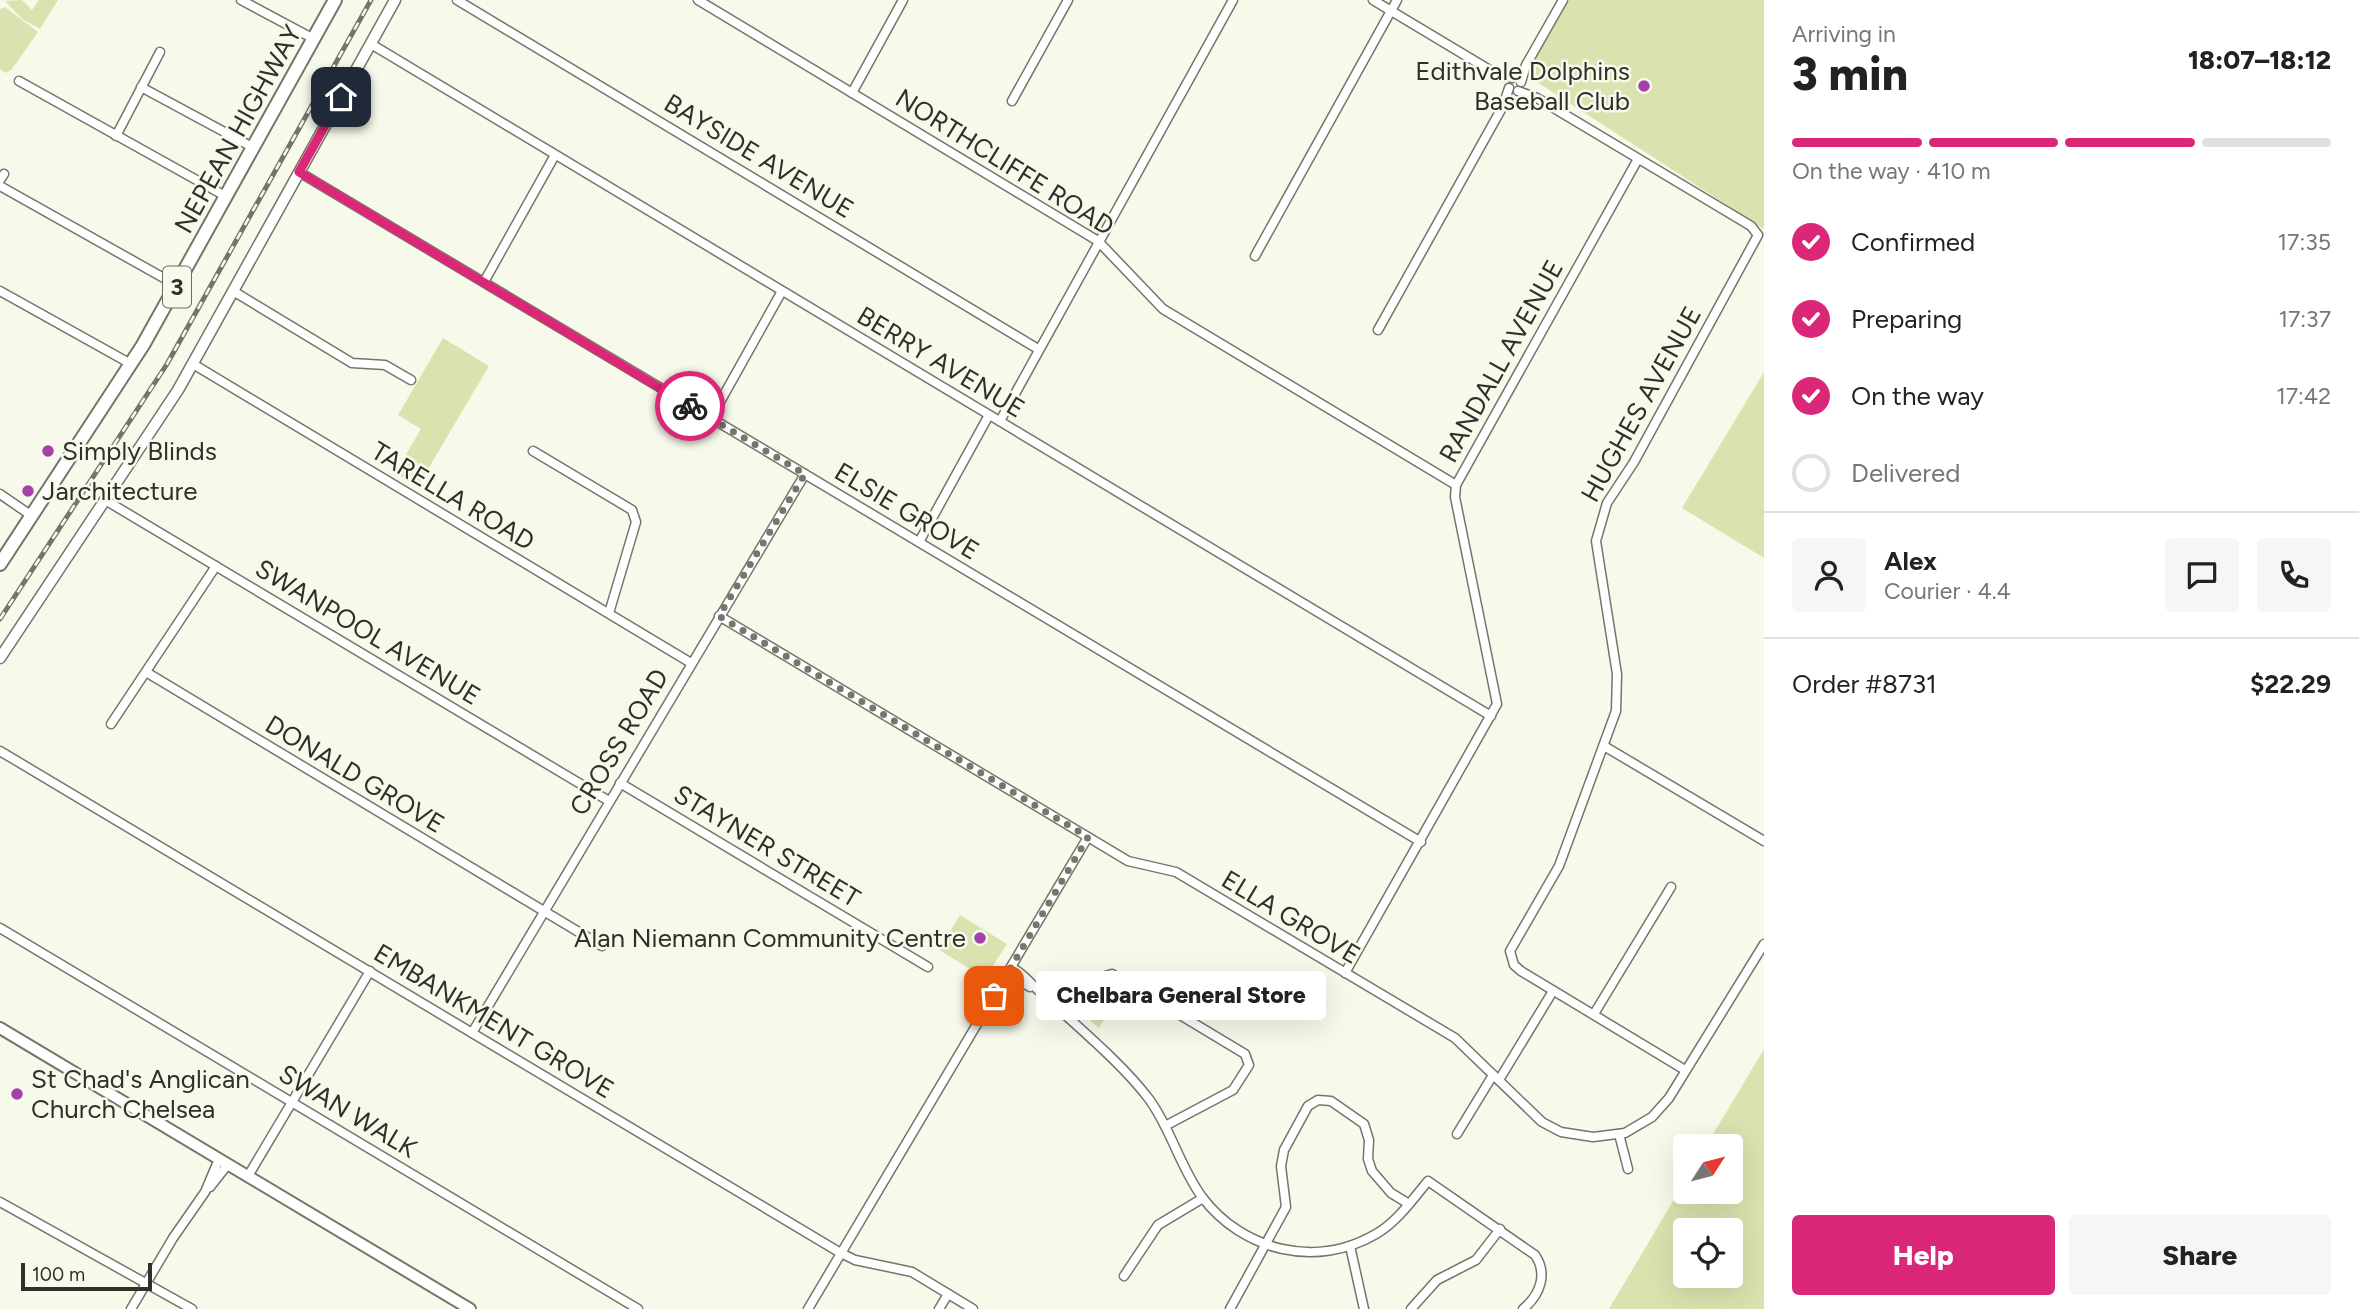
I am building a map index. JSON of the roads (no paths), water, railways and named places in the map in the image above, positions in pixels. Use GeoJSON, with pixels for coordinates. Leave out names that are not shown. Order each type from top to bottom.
{"type":"FeatureCollection","features":[{"type":"Feature","properties":{"kind":"highway","name":"NEPEAN HIGHWAY"},"geometry":{"type":"LineString","coordinates":[[0,564],[131,364],[178,286],[335,0]]}},
{"type":"Feature","properties":{"kind":"main road"},"geometry":{"type":"LineString","coordinates":[[0,1028],[470,1309]]}},
{"type":"Feature","properties":{"kind":"street"},"geometry":{"type":"LineString","coordinates":[[241,0],[314,39]]}},
{"type":"Feature","properties":{"kind":"street"},"geometry":{"type":"LineString","coordinates":[[0,658],[193,364],[395,0]]}},
{"type":"Feature","properties":{"kind":"street","name":"BAYSIDE AVENUE"},"geometry":{"type":"LineString","coordinates":[[457,0],[1038,349]]}},
{"type":"Feature","properties":{"kind":"street","name":"NORTHCLIFFE ROAD"},"geometry":{"type":"LineString","coordinates":[[698,0],[1098,241],[1163,309],[1457,485]]}},
{"type":"Feature","properties":{"kind":"street"},"geometry":{"type":"LineString","coordinates":[[852,93],[904,0]]}},
{"type":"Feature","properties":{"kind":"street"},"geometry":{"type":"LineString","coordinates":[[1012,101],[1068,0]]}},
{"type":"Feature","properties":{"kind":"street"},"geometry":{"type":"LineString","coordinates":[[1000,421],[1233,0]]}},
{"type":"Feature","properties":{"kind":"street"},"geometry":{"type":"LineString","coordinates":[[1373,0],[1638,159]]}},
{"type":"Feature","properties":{"kind":"street"},"geometry":{"type":"LineString","coordinates":[[1255,256],[1397,0]]}},
{"type":"Feature","properties":{"kind":"street"},"geometry":{"type":"LineString","coordinates":[[1378,330],[1563,0]]}},
{"type":"Feature","properties":{"kind":"street","name":"BERRY AVENUE"},"geometry":{"type":"LineString","coordinates":[[371,44],[1491,716]]}},
{"type":"Feature","properties":{"kind":"street"},"geometry":{"type":"LineString","coordinates":[[116,135],[160,52]]}},
{"type":"Feature","properties":{"kind":"street"},"geometry":{"type":"LineString","coordinates":[[19,81],[227,197]]}},
{"type":"Feature","properties":{"kind":"street"},"geometry":{"type":"LineString","coordinates":[[141,87],[254,148]]}},
{"type":"Feature","properties":{"kind":"street"},"geometry":{"type":"LineString","coordinates":[[484,282],[555,155]]}},
{"type":"Feature","properties":{"kind":"street","name":"HUGHES AVENUE"},"geometry":{"type":"LineString","coordinates":[[1638,159],[1751,226],[1758,234],[1636,459],[1614,489],[1599,524],[1596,557],[1617,674],[1616,711],[1559,866],[1511,944],[1514,965],[1685,1070]]}},
{"type":"Feature","properties":{"kind":"street","name":"RANDALL AVENUE"},"geometry":{"type":"LineString","coordinates":[[1345,973],[1491,716],[1497,696],[1455,497],[1457,485],[1638,159]]}},
{"type":"Feature","properties":{"kind":"street","name":"ELSIE GROVE"},"geometry":{"type":"LineString","coordinates":[[299,172],[1421,842]]}},
{"type":"Feature","properties":{"kind":"street"},"geometry":{"type":"LineString","coordinates":[[0,186],[178,286]]}},
{"type":"Feature","properties":{"kind":"street"},"geometry":{"type":"LineString","coordinates":[[0,291],[131,364]]}},
{"type":"Feature","properties":{"kind":"street"},"geometry":{"type":"LineString","coordinates":[[233,291],[352,363],[385,365],[411,380]]}},
{"type":"Feature","properties":{"kind":"street"},"geometry":{"type":"LineString","coordinates":[[711,418],[782,291]]}},
{"type":"Feature","properties":{"kind":"street","name":"TARELLA ROAD"},"geometry":{"type":"LineString","coordinates":[[193,364],[691,663]]}},
{"type":"Feature","properties":{"kind":"street"},"geometry":{"type":"LineString","coordinates":[[919,542],[989,415]]}},
{"type":"Feature","properties":{"kind":"street"},"geometry":{"type":"LineString","coordinates":[[533,451],[632,510],[636,522],[609,613]]}},
{"type":"Feature","properties":{"kind":"street","name":"CROSS ROAD"},"geometry":{"type":"LineString","coordinates":[[472,1033],[805,474]]}},
{"type":"Feature","properties":{"kind":"street"},"geometry":{"type":"LineString","coordinates":[[0,495],[32,516]]}},
{"type":"Feature","properties":{"kind":"street","name":"SWANPOOL AVENUE"},"geometry":{"type":"LineString","coordinates":[[105,500],[609,801]]}},
{"type":"Feature","properties":{"kind":"street"},"geometry":{"type":"LineString","coordinates":[[111,724],[216,566]]}},
{"type":"Feature","properties":{"kind":"street","name":"ELLA GROVE"},"geometry":{"type":"LineString","coordinates":[[719,616],[1128,861],[1176,873],[1455,1038],[1542,1122],[1561,1132],[1593,1137],[1619,1134],[1652,1117],[1669,1098],[1764,944]]}},
{"type":"Feature","properties":{"kind":"street","name":"DONALD GROVE"},"geometry":{"type":"LineString","coordinates":[[146,672],[602,946]]}},
{"type":"Feature","properties":{"kind":"street"},"geometry":{"type":"LineString","coordinates":[[1604,746],[1764,841]]}},
{"type":"Feature","properties":{"kind":"street","name":"EMBANKMENT GROVE"},"geometry":{"type":"LineString","coordinates":[[0,751],[842,1254],[912,1272],[973,1309]]}},
{"type":"Feature","properties":{"kind":"street","name":"STAYNER STREET"},"geometry":{"type":"LineString","coordinates":[[620,783],[928,967]]}},
{"type":"Feature","properties":{"kind":"street"},"geometry":{"type":"LineString","coordinates":[[808,1309],[1088,837]]}},
{"type":"Feature","properties":{"kind":"street"},"geometry":{"type":"LineString","coordinates":[[1594,1014],[1671,887]]}},
{"type":"Feature","properties":{"kind":"street","name":"SWAN WALK"},"geometry":{"type":"LineString","coordinates":[[0,928],[638,1309]]}},
{"type":"Feature","properties":{"kind":"street"},"geometry":{"type":"LineString","coordinates":[[1009,970],[1039,991],[1066,1015],[1148,1098],[1203,1198],[1220,1218],[1246,1238],[1268,1245],[1316,1253],[1350,1246],[1378,1233],[1409,1204],[1428,1181],[1530,1249],[1541,1266],[1539,1289],[1523,1309]]}},
{"type":"Feature","properties":{"kind":"street"},"geometry":{"type":"LineString","coordinates":[[248,1176],[370,971]]}},
{"type":"Feature","properties":{"kind":"street"},"geometry":{"type":"LineString","coordinates":[[1066,1015],[1102,976],[1112,975],[1245,1054],[1249,1065],[1233,1090],[1165,1126]]}},
{"type":"Feature","properties":{"kind":"street"},"geometry":{"type":"LineString","coordinates":[[1457,1134],[1553,991]]}},
{"type":"Feature","properties":{"kind":"street"},"geometry":{"type":"LineString","coordinates":[[1230,1309],[1268,1245],[1286,1207],[1281,1166],[1284,1150],[1308,1106],[1318,1100],[1331,1101],[1364,1124],[1369,1140],[1368,1159],[1372,1171],[1391,1194],[1409,1204]]}},
{"type":"Feature","properties":{"kind":"street"},"geometry":{"type":"LineString","coordinates":[[1619,1134],[1628,1169]]}},
{"type":"Feature","properties":{"kind":"street"},"geometry":{"type":"LineString","coordinates":[[131,1309],[224,1162]]}},
{"type":"Feature","properties":{"kind":"street"},"geometry":{"type":"LineString","coordinates":[[1124,1276],[1158,1225],[1203,1198]]}},
{"type":"Feature","properties":{"kind":"street"},"geometry":{"type":"LineString","coordinates":[[0,1202],[192,1309]]}},
{"type":"Feature","properties":{"kind":"street"},"geometry":{"type":"LineString","coordinates":[[1410,1309],[1437,1280],[1476,1260],[1500,1229]]}},
{"type":"Feature","properties":{"kind":"street"},"geometry":{"type":"LineString","coordinates":[[1350,1246],[1363,1309]]}},
{"type":"Feature","properties":{"kind":"street"},"geometry":{"type":"LineString","coordinates":[[939,1309],[948,1294]]}},
{"type":"Feature","properties":{"kind":"railway"},"geometry":{"type":"LineString","coordinates":[[0,619],[167,364],[371,0]]}},
{"type":"Feature","properties":{"kind":"place","name":"Edithvale Dolphins Baseball Club"},"geometry":{"type":"Point","coordinates":[1644,86]}},
{"type":"Feature","properties":{"kind":"place","name":"Simply Blinds"},"geometry":{"type":"Point","coordinates":[48,451]}},
{"type":"Feature","properties":{"kind":"place","name":"Jarchitecture"},"geometry":{"type":"Point","coordinates":[28,491]}},
{"type":"Feature","properties":{"kind":"place","name":"Alan Niemann Community Centre"},"geometry":{"type":"Point","coordinates":[980,938]}},
{"type":"Feature","properties":{"kind":"place","name":"Chelbara General Store"},"geometry":{"type":"Point","coordinates":[994,996]}},
{"type":"Feature","properties":{"kind":"place","name":"St Chad's Anglican Church Chelsea"},"geometry":{"type":"Point","coordinates":[17,1094]}}]}
